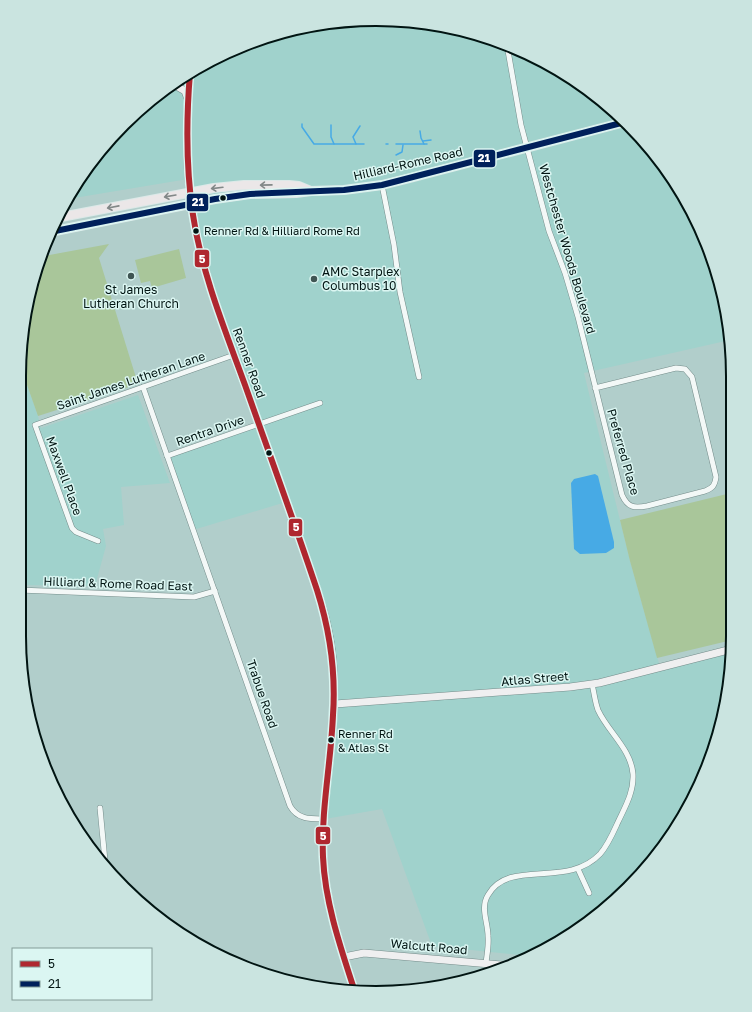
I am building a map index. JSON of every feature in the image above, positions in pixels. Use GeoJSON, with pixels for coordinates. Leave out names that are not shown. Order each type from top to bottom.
{"type":"FeatureCollection","features":[{"type":"Feature","properties":{"kind":"main road","name":"Renner Road"},"geometry":{"type":"LineString","coordinates":[[189,80],[188,150],[190,193],[209,281],[287,502],[320,599],[328,628],[334,674],[335,704],[325,819]]}},
{"type":"Feature","properties":{"kind":"main road"},"geometry":{"type":"LineString","coordinates":[[179,87],[185,91],[188,99]]}},
{"type":"Feature","properties":{"kind":"main road","name":"Hilliard-Rome Road"},"geometry":{"type":"LineString","coordinates":[[58,230],[192,203],[250,194],[344,190],[382,185],[618,124]]}},
{"type":"Feature","properties":{"kind":"main road","name":"Hilliard-Rome Road"},"geometry":{"type":"LineString","coordinates":[[64,217],[190,193],[244,185],[300,186],[311,191]]}},
{"type":"Feature","properties":{"kind":"main road","name":"Atlas Street"},"geometry":{"type":"LineString","coordinates":[[335,704],[542,690],[592,684],[725,651]]}},
{"type":"Feature","properties":{"kind":"main road"},"geometry":{"type":"LineString","coordinates":[[325,819],[323,857],[326,885],[333,922],[353,985]]}},
{"type":"Feature","properties":{"kind":"main road","name":"Walcutt Road"},"geometry":{"type":"LineString","coordinates":[[344,957],[364,953],[496,964]]}},
{"type":"Feature","properties":{"kind":"street","name":"Westchester Woods Boulevard"},"geometry":{"type":"LineString","coordinates":[[508,52],[527,148],[549,231],[570,290],[595,388]]}},
{"type":"Feature","properties":{"kind":"street"},"geometry":{"type":"LineString","coordinates":[[382,185],[394,245],[399,288],[419,378]]}},
{"type":"Feature","properties":{"kind":"street","name":"Saint James Lutheran Lane"},"geometry":{"type":"LineString","coordinates":[[35,425],[234,355]]}},
{"type":"Feature","properties":{"kind":"street","name":"Preferred Place"},"geometry":{"type":"LineString","coordinates":[[681,367],[686,369],[692,377],[704,425],[716,477],[715,485],[711,489],[705,491],[639,508],[630,506],[625,502],[595,388],[676,368],[681,367]]}},
{"type":"Feature","properties":{"kind":"street","name":"Trabue Road"},"geometry":{"type":"LineString","coordinates":[[143,387],[290,806],[293,812],[302,818],[325,819]]}},
{"type":"Feature","properties":{"kind":"street","name":"Rentra Drive"},"geometry":{"type":"LineString","coordinates":[[167,456],[320,403]]}},
{"type":"Feature","properties":{"kind":"street","name":"Maxwell Place"},"geometry":{"type":"LineString","coordinates":[[35,425],[72,528],[76,532],[98,541]]}},
{"type":"Feature","properties":{"kind":"street","name":"Hilliard & Rome Road East"},"geometry":{"type":"LineString","coordinates":[[26,590],[194,597],[215,591]]}},
{"type":"Feature","properties":{"kind":"street"},"geometry":{"type":"LineString","coordinates":[[486,963],[488,936],[484,903],[493,887],[502,880],[512,877],[567,872],[587,865],[600,854],[608,843],[630,796],[633,773],[630,761],[599,711],[592,684]]}},
{"type":"Feature","properties":{"kind":"street"},"geometry":{"type":"LineString","coordinates":[[100,808],[105,857]]}},
{"type":"Feature","properties":{"kind":"street"},"geometry":{"type":"LineString","coordinates":[[578,869],[589,893]]}},
{"type":"Feature","properties":{"kind":"shaded area"},"geometry":{"type":"Polygon","coordinates":[[[353,27],[399,27],[444,33],[489,45],[531,62],[570,85],[607,113],[639,145],[667,182],[690,221],[714,285],[724,341],[584,373],[630,561],[660,667],[725,651],[723,682],[714,727],[690,791],[679,811],[654,849],[639,867],[607,899],[589,914],[551,939],[531,950],[520,955],[432,946],[382,809],[325,819],[335,710],[331,645],[286,502],[193,530],[167,456],[259,424],[209,281],[188,179],[75,198],[98,163],[113,145],[145,113],[182,85],[221,62],[263,45],[308,33],[353,27]]]}},
{"type":"Feature","properties":{"kind":"shaded area"},"geometry":{"type":"Polygon","coordinates":[[[109,244],[99,258],[138,384],[38,416],[26,382],[27,353],[33,308],[38,285],[48,255],[109,244]]]}},
{"type":"Feature","properties":{"kind":"shaded area"},"geometry":{"type":"Polygon","coordinates":[[[179,249],[186,278],[152,288],[150,281],[141,283],[135,260],[179,249]]]}},
{"type":"Feature","properties":{"kind":"shaded area"},"geometry":{"type":"Polygon","coordinates":[[[26,382],[41,428],[138,395],[170,483],[121,487],[124,525],[103,529],[106,546],[95,586],[26,585],[26,382]]]}},
{"type":"Feature","properties":{"kind":"shaded area"},"geometry":{"type":"Polygon","coordinates":[[[726,494],[726,641],[657,658],[620,520],[726,494]]]}},
{"type":"Feature","properties":{"kind":"water"},"geometry":{"type":"Polygon","coordinates":[[[595,474],[598,476],[614,542],[614,548],[606,553],[580,554],[574,549],[571,483],[574,479],[595,474]]]}},
{"type":"Feature","properties":{"kind":"waterway"},"geometry":{"type":"LineString","coordinates":[[302,124],[302,127],[314,144],[334,144]]}},
{"type":"Feature","properties":{"kind":"waterway"},"geometry":{"type":"LineString","coordinates":[[331,125],[331,137],[334,144],[356,144]]}},
{"type":"Feature","properties":{"kind":"waterway"},"geometry":{"type":"LineString","coordinates":[[360,126],[353,137],[356,144],[364,144]]}},
{"type":"Feature","properties":{"kind":"waterway"},"geometry":{"type":"LineString","coordinates":[[420,131],[424,144]]}},
{"type":"Feature","properties":{"kind":"waterway"},"geometry":{"type":"LineString","coordinates":[[423,141],[431,140]]}},
{"type":"Feature","properties":{"kind":"waterway"},"geometry":{"type":"LineString","coordinates":[[396,144],[427,144]]}},
{"type":"Feature","properties":{"kind":"waterway"},"geometry":{"type":"LineString","coordinates":[[396,155],[402,152],[403,145]]}},
{"type":"Feature","properties":{"kind":"transit line","name":"5"},"geometry":{"type":"LineString","coordinates":[[190,80],[187,127],[189,180],[193,215],[202,259],[222,323],[317,590],[329,636],[333,667],[334,699],[323,822],[324,874],[330,907],[353,985]]}},
{"type":"Feature","properties":{"kind":"transit line","name":"21"},"geometry":{"type":"LineString","coordinates":[[58,230],[215,199],[250,194],[344,190],[382,185],[618,124]]}},
{"type":"Feature","properties":{"kind":"place","name":"Renner Rd & Hilliard Rome Rd"},"geometry":{"type":"Point","coordinates":[196,231]}},
{"type":"Feature","properties":{"kind":"place","name":"St James Lutheran Church"},"geometry":{"type":"Point","coordinates":[131,276]}},
{"type":"Feature","properties":{"kind":"place","name":"AMC Starplex Columbus 10"},"geometry":{"type":"Point","coordinates":[314,279]}},
{"type":"Feature","properties":{"kind":"place","name":"Renner Rd & Atlas St"},"geometry":{"type":"Point","coordinates":[331,740]}}]}
